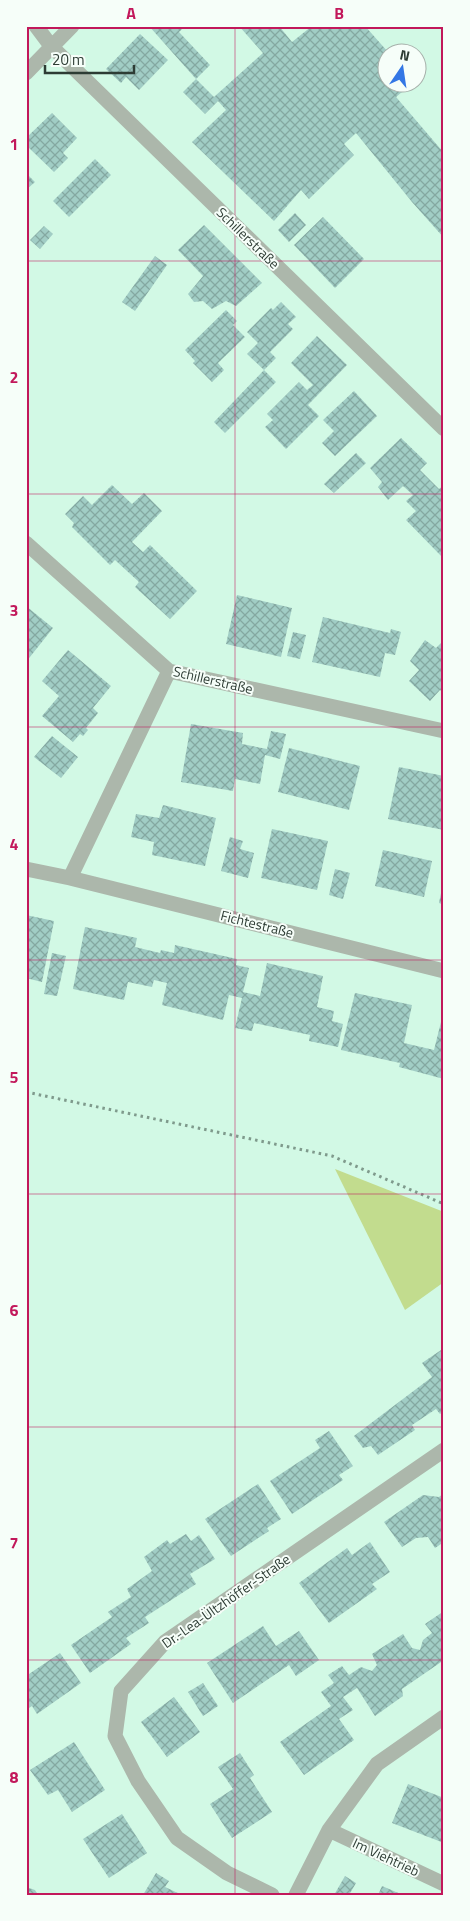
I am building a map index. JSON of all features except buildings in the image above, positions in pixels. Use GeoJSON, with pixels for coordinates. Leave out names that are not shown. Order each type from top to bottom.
{"type":"FeatureCollection","features":[{"type":"Feature","properties":{"kind":"street","name":"Schillerstraße"},"geometry":{"type":"LineString","coordinates":[[36,26],[52,46],[444,429]]}},
{"type":"Feature","properties":{"kind":"street"},"geometry":{"type":"LineString","coordinates":[[26,73],[72,26]]}},
{"type":"Feature","properties":{"kind":"street","name":"Schillerstraße"},"geometry":{"type":"LineString","coordinates":[[26,543],[169,672],[444,731]]}},
{"type":"Feature","properties":{"kind":"street"},"geometry":{"type":"LineString","coordinates":[[70,878],[169,672]]}},
{"type":"Feature","properties":{"kind":"street","name":"Fichtestraße"},"geometry":{"type":"LineString","coordinates":[[26,869],[70,878],[444,971]]}},
{"type":"Feature","properties":{"kind":"street","name":"Dr.-Lea-Ültzhöffer-Straße"},"geometry":{"type":"LineString","coordinates":[[272,1895],[227,1873],[177,1838],[138,1781],[115,1736],[121,1691],[165,1642],[444,1450]]}},
{"type":"Feature","properties":{"kind":"street"},"geometry":{"type":"LineString","coordinates":[[296,1895],[329,1830],[377,1764],[444,1717]]}},
{"type":"Feature","properties":{"kind":"street","name":"Im Viehtrieb"},"geometry":{"type":"LineString","coordinates":[[329,1830],[444,1884]]}},
{"type":"Feature","properties":{"kind":"path"},"geometry":{"type":"LineString","coordinates":[[26,1092],[332,1156],[444,1204]]}},
{"type":"Feature","properties":{"kind":"green space"},"geometry":{"type":"Polygon","coordinates":[[[335,1169],[444,1212],[444,1282],[405,1310],[335,1169]]]}}]}
